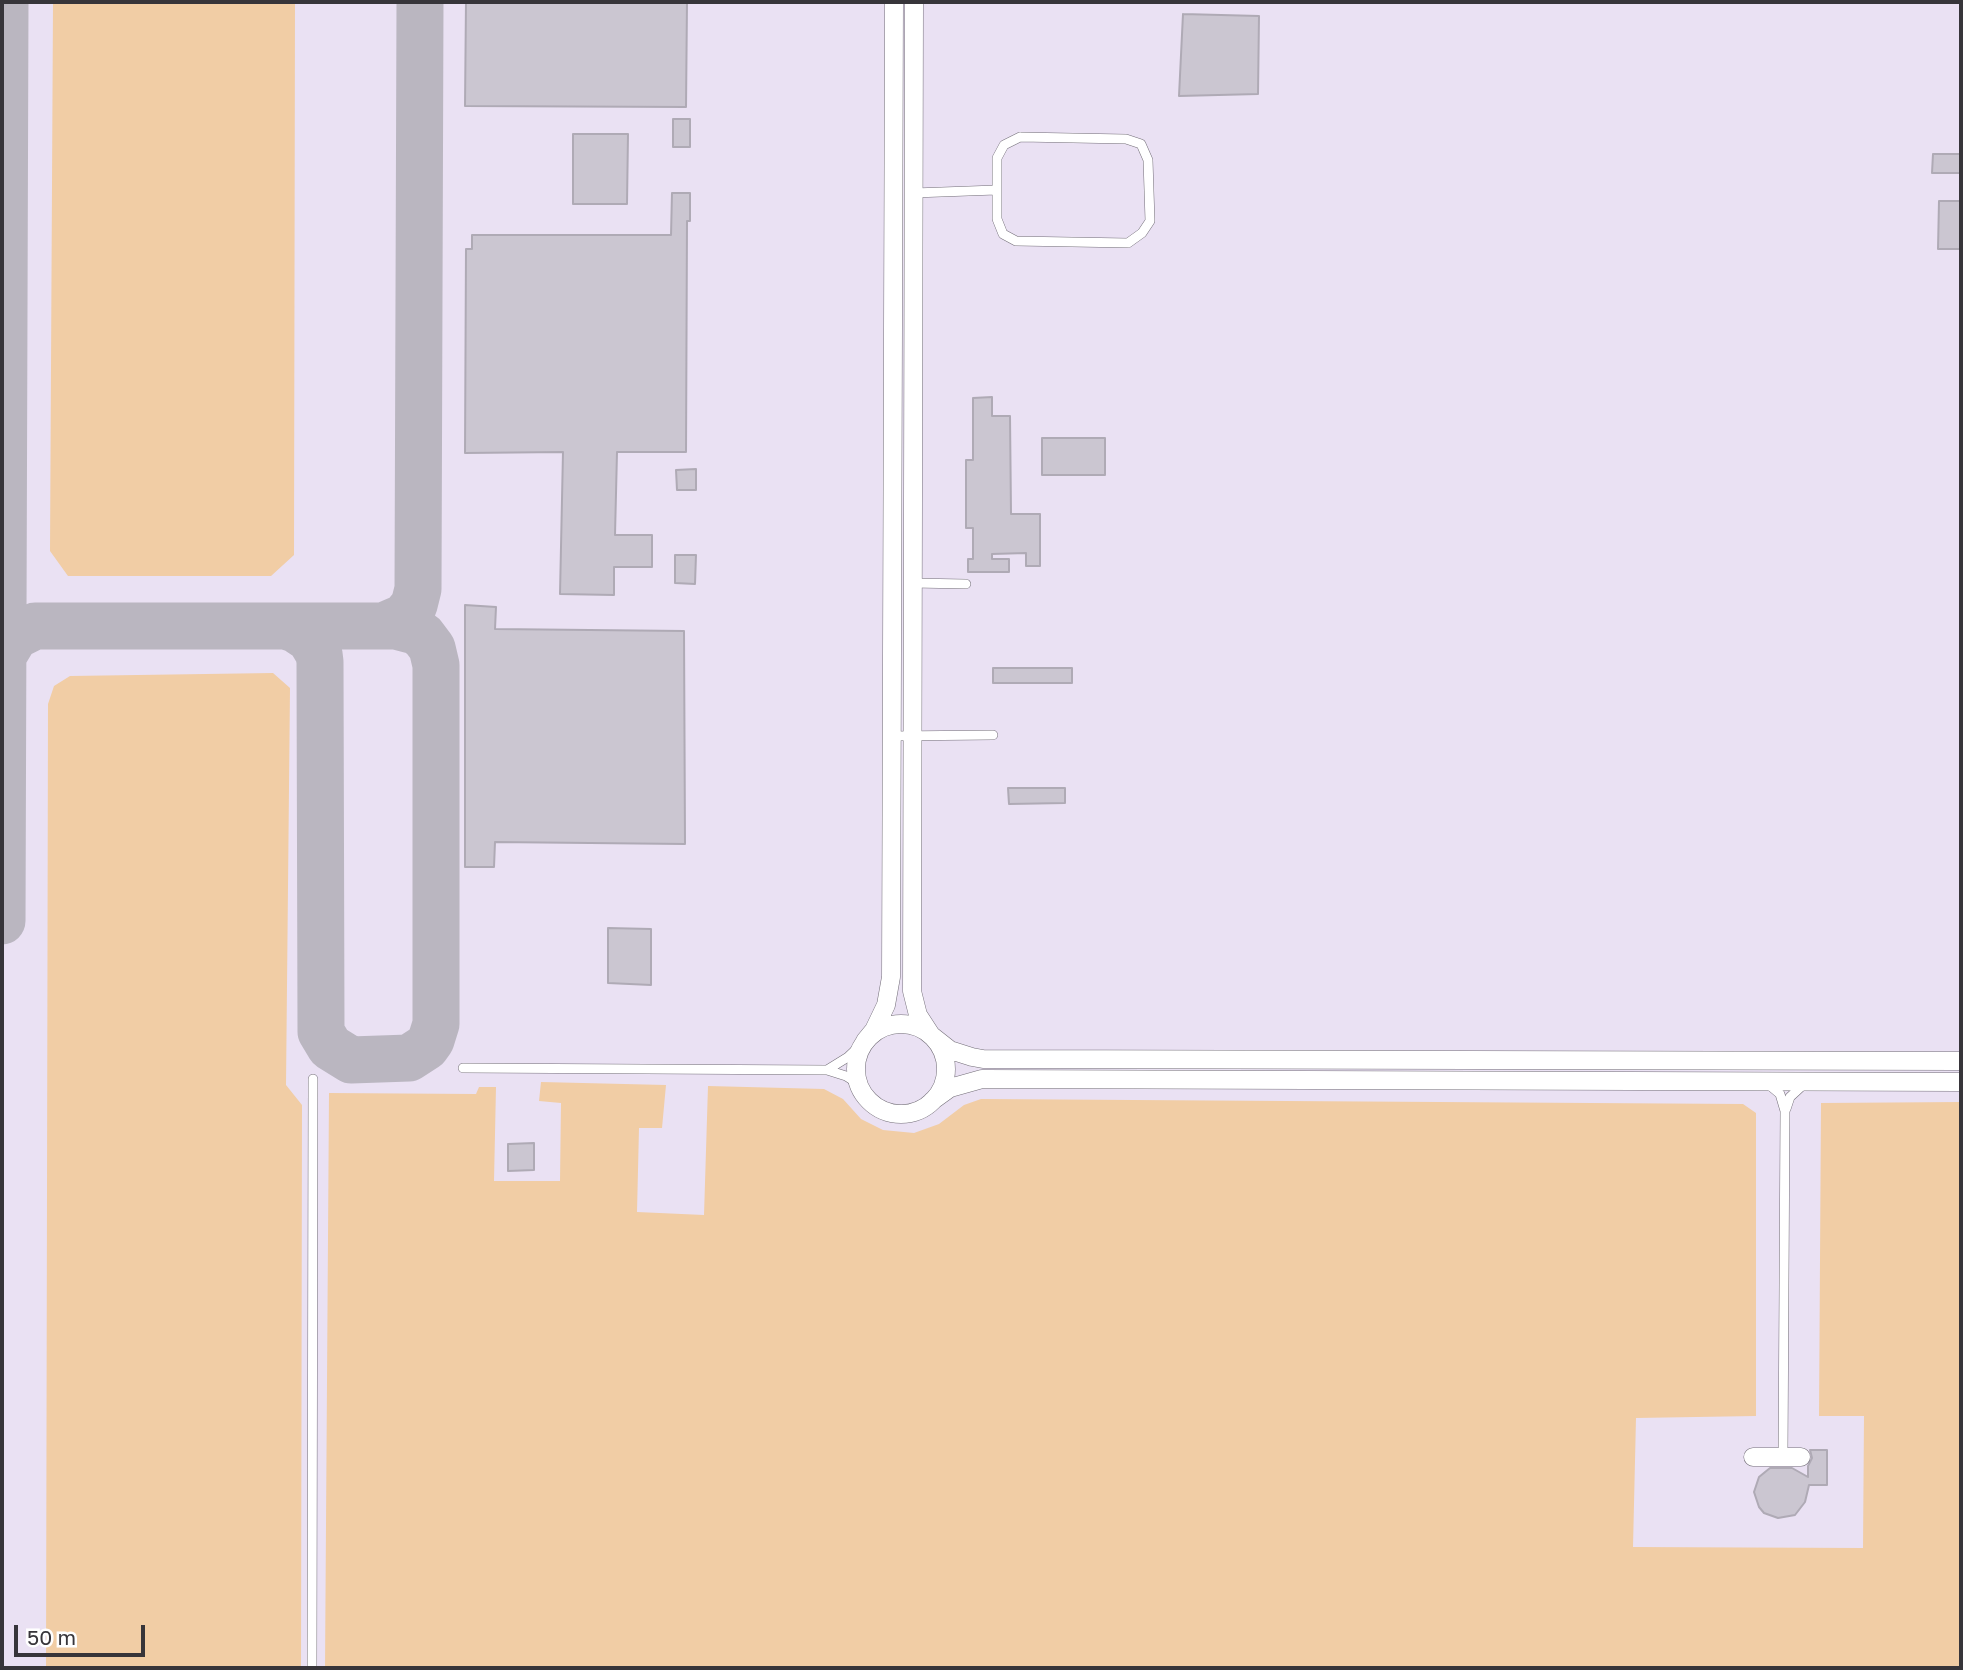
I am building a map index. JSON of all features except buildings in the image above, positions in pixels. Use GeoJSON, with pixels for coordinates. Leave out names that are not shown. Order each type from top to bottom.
{"type":"FeatureCollection","features":[{"type":"Feature","properties":{"kind":"street"},"geometry":{"type":"LineString","coordinates":[[894,2],[891,977],[886,1005],[856,1062],[856,1074],[864,1095],[872,1104],[892,1113],[914,1112],[960,1083],[982,1079],[1961,1083]]}},
{"type":"Feature","properties":{"kind":"street"},"geometry":{"type":"LineString","coordinates":[[915,2],[912,991],[918,1015],[939,1044],[946,1068],[940,1091],[932,1101]]}},
{"type":"Feature","properties":{"kind":"street"},"geometry":{"type":"LineString","coordinates":[[866,1041],[874,1032],[897,1024],[921,1028],[950,1050],[983,1059],[1961,1061]]}},
{"type":"Feature","properties":{"kind":"street"},"geometry":{"type":"LineString","coordinates":[[1671,1060],[1679,1063],[1682,1071],[1678,1078],[1671,1082]]}},
{"type":"Feature","properties":{"kind":"street"},"geometry":{"type":"LineString","coordinates":[[1697,1060],[1690,1064],[1687,1071],[1690,1078],[1697,1082]]}},
{"type":"Feature","properties":{"kind":"street"},"geometry":{"type":"LineString","coordinates":[[1754,1457],[1792,1457]]}},
{"type":"Feature","properties":{"kind":"lane"},"geometry":{"type":"LineString","coordinates":[[1020,137],[1126,139],[1141,145],[1148,160],[1150,221],[1142,233],[1128,243],[1017,241],[1003,234],[997,219],[996,190],[998,158],[1004,145],[1020,137]]}},
{"type":"Feature","properties":{"kind":"lane"},"geometry":{"type":"LineString","coordinates":[[914,193],[996,190]]}},
{"type":"Feature","properties":{"kind":"lane"},"geometry":{"type":"LineString","coordinates":[[913,583],[966,583]]}},
{"type":"Feature","properties":{"kind":"lane"},"geometry":{"type":"LineString","coordinates":[[892,736],[993,735]]}},
{"type":"Feature","properties":{"kind":"lane"},"geometry":{"type":"LineString","coordinates":[[827,1070],[866,1041]]}},
{"type":"Feature","properties":{"kind":"lane"},"geometry":{"type":"LineString","coordinates":[[463,1068],[827,1070],[846,1076],[864,1095]]}},
{"type":"Feature","properties":{"kind":"lane"},"geometry":{"type":"LineString","coordinates":[[312,1668],[313,1079]]}},
{"type":"Feature","properties":{"kind":"lane"},"geometry":{"type":"LineString","coordinates":[[1756,1082],[1770,1085],[1776,1090],[1783,1099],[1785,1111],[1792,1457]]}},
{"type":"Feature","properties":{"kind":"lane"},"geometry":{"type":"LineString","coordinates":[[1785,1111],[1794,1092],[1810,1082]]}},
{"type":"Feature","properties":{"kind":"shaded area"},"geometry":{"type":"Polygon","coordinates":[[[2,2],[1961,2],[1961,1668],[2,1668],[2,2]]]}},
{"type":"Feature","properties":{"kind":"shaded area"},"geometry":{"type":"Polygon","coordinates":[[[53,2],[295,2],[294,555],[271,576],[68,576],[50,551],[53,2]]]}},
{"type":"Feature","properties":{"kind":"shaded area"},"geometry":{"type":"Polygon","coordinates":[[[273,673],[290,688],[286,1085],[302,1105],[301,1668],[46,1668],[48,704],[54,686],[70,676],[273,673]]]}},
{"type":"Feature","properties":{"kind":"shaded area"},"geometry":{"type":"Polygon","coordinates":[[[541,1082],[666,1085],[662,1128],[639,1128],[637,1212],[704,1215],[708,1086],[824,1089],[843,1099],[861,1119],[883,1130],[914,1133],[939,1124],[964,1105],[981,1099],[1743,1104],[1756,1113],[1756,1416],[1636,1418],[1633,1547],[1863,1548],[1864,1416],[1819,1416],[1821,1103],[1961,1102],[1961,1668],[325,1668],[329,1093],[476,1094],[479,1087],[496,1087],[494,1181],[560,1181],[561,1103],[539,1101],[541,1082]]]}},
{"type":"Feature","properties":{"kind":"taxiway"},"geometry":{"type":"LineString","coordinates":[[2,921],[5,2]]}},
{"type":"Feature","properties":{"kind":"taxiway"},"geometry":{"type":"LineString","coordinates":[[383,626],[404,617],[414,605],[418,589],[420,2]]}},
{"type":"Feature","properties":{"kind":"taxiway"},"geometry":{"type":"LineString","coordinates":[[3,656],[15,636],[35,626],[396,626],[423,636],[432,648],[436,665],[436,1024],[426,1047],[409,1058],[351,1060],[330,1047],[321,1032],[320,662],[319,654],[310,639],[295,629],[285,626]]}}]}
